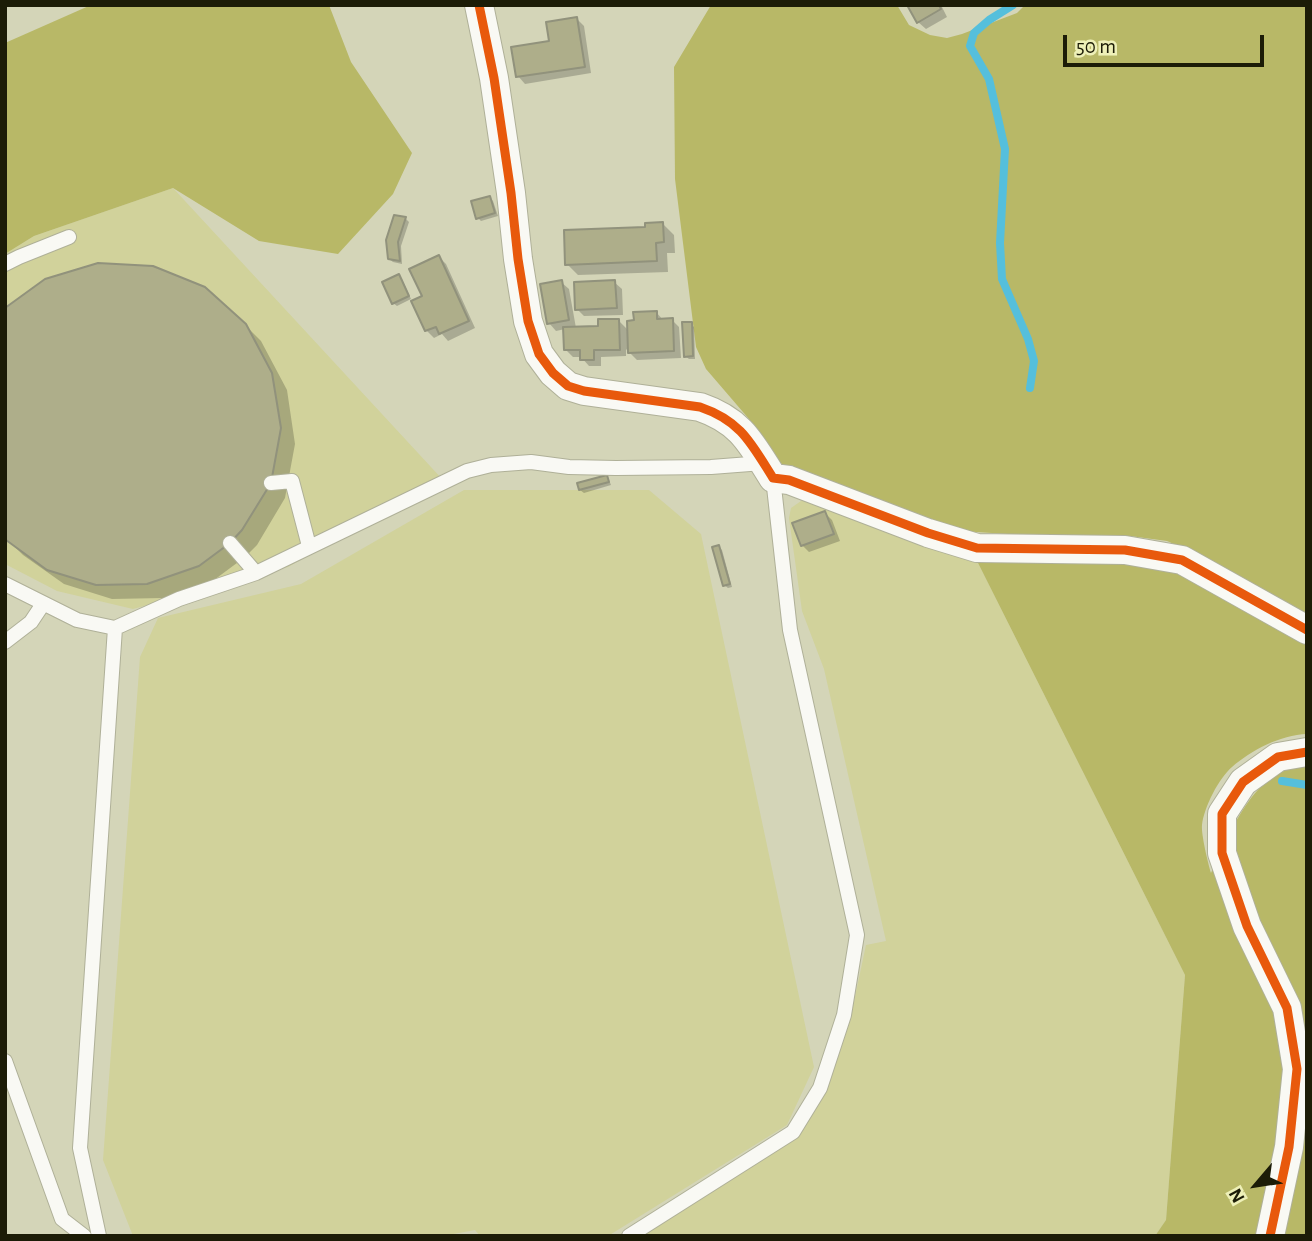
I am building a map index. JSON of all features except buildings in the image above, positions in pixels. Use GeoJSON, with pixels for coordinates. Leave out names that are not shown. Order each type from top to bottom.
{"type":"FeatureCollection","features":[{"type":"Feature","properties":{"kind":"street"},"geometry":{"type":"LineString","coordinates":[[479,5],[494,78],[528,321],[539,354],[553,373],[568,386],[583,391],[700,407],[716,413],[732,422],[749,440],[768,470],[928,533],[977,548],[1125,550],[1181,560],[1307,630]]}},
{"type":"Feature","properties":{"kind":"street"},"geometry":{"type":"LineString","coordinates":[[1270,1236],[1289,1147],[1297,1069],[1287,1008],[1247,926],[1222,853],[1223,814],[1243,782],[1278,757],[1307,752]]}},
{"type":"Feature","properties":{"kind":"lane"},"geometry":{"type":"LineString","coordinates":[[5,264],[69,237]]}},
{"type":"Feature","properties":{"kind":"lane"},"geometry":{"type":"LineString","coordinates":[[5,584],[77,620],[115,628],[179,599],[256,573],[467,471],[491,465],[531,462],[569,467],[710,467],[768,470],[790,630],[857,935],[844,1015],[820,1088],[793,1132],[629,1236]]}},
{"type":"Feature","properties":{"kind":"lane"},"geometry":{"type":"LineString","coordinates":[[271,483],[292,481],[309,547]]}},
{"type":"Feature","properties":{"kind":"lane"},"geometry":{"type":"LineString","coordinates":[[230,542],[256,573]]}},
{"type":"Feature","properties":{"kind":"lane"},"geometry":{"type":"LineString","coordinates":[[5,642],[31,622],[43,604]]}},
{"type":"Feature","properties":{"kind":"lane"},"geometry":{"type":"LineString","coordinates":[[99,1236],[80,1148],[115,628]]}},
{"type":"Feature","properties":{"kind":"lane"},"geometry":{"type":"LineString","coordinates":[[5,1061],[62,1219],[84,1236]]}},
{"type":"Feature","properties":{"kind":"green space"},"geometry":{"type":"Polygon","coordinates":[[[173,188],[443,480],[288,567],[133,609],[57,591],[5,564],[5,254],[34,236],[173,188]]]}},
{"type":"Feature","properties":{"kind":"green space"},"geometry":{"type":"Polygon","coordinates":[[[464,490],[649,490],[701,534],[814,1067],[787,1125],[608,1236],[480,1236],[475,1230],[443,1236],[133,1236],[103,1160],[140,657],[158,618],[301,584],[464,490]]]}},
{"type":"Feature","properties":{"kind":"green space"},"geometry":{"type":"Polygon","coordinates":[[[801,501],[976,559],[1185,975],[1166,1220],[1155,1236],[640,1236],[798,1134],[824,1093],[850,1020],[866,945],[886,941],[824,669],[802,611],[789,518],[791,508],[801,501]]]}},
{"type":"Feature","properties":{"kind":"shaded area"},"geometry":{"type":"Polygon","coordinates":[[[91,5],[329,5],[351,62],[412,153],[393,194],[338,254],[259,241],[173,188],[34,236],[5,254],[5,43],[91,5]]]}},
{"type":"Feature","properties":{"kind":"shaded area"},"geometry":{"type":"Polygon","coordinates":[[[711,5],[897,5],[909,25],[930,35],[947,38],[1017,13],[1025,5],[1307,5],[1307,615],[1201,556],[1167,541],[1130,536],[1040,536],[960,531],[782,464],[772,457],[749,419],[706,369],[696,347],[675,179],[674,67],[711,5]]]}},
{"type":"Feature","properties":{"kind":"shaded area"},"geometry":{"type":"Polygon","coordinates":[[[976,559],[1134,562],[1167,568],[1307,643],[1307,734],[1267,744],[1232,767],[1213,793],[1203,818],[1202,829],[1211,873],[1236,822],[1258,790],[1288,769],[1307,766],[1307,1236],[1155,1236],[1166,1220],[1185,975],[976,559]]]}},
{"type":"Feature","properties":{"kind":"waterway"},"geometry":{"type":"LineString","coordinates":[[1013,5],[974,33],[970,46],[989,79],[1005,149],[1000,243],[1002,279],[1028,339],[1034,361],[1030,388]]}},
{"type":"Feature","properties":{"kind":"waterway"},"geometry":{"type":"LineString","coordinates":[[1282,781],[1307,785]]}},
{"type":"Feature","properties":{"kind":"cycle path"},"geometry":{"type":"LineString","coordinates":[[479,5],[494,78],[528,321],[539,354],[553,373],[568,386],[584,391],[700,407],[735,426],[751,444],[773,478],[789,480],[928,533],[977,548],[1125,550],[1182,560],[1307,630]]}},
{"type":"Feature","properties":{"kind":"cycle path"},"geometry":{"type":"LineString","coordinates":[[1270,1236],[1289,1147],[1297,1069],[1287,1008],[1247,926],[1222,853],[1222,814],[1243,782],[1278,757],[1307,752]]}}]}
